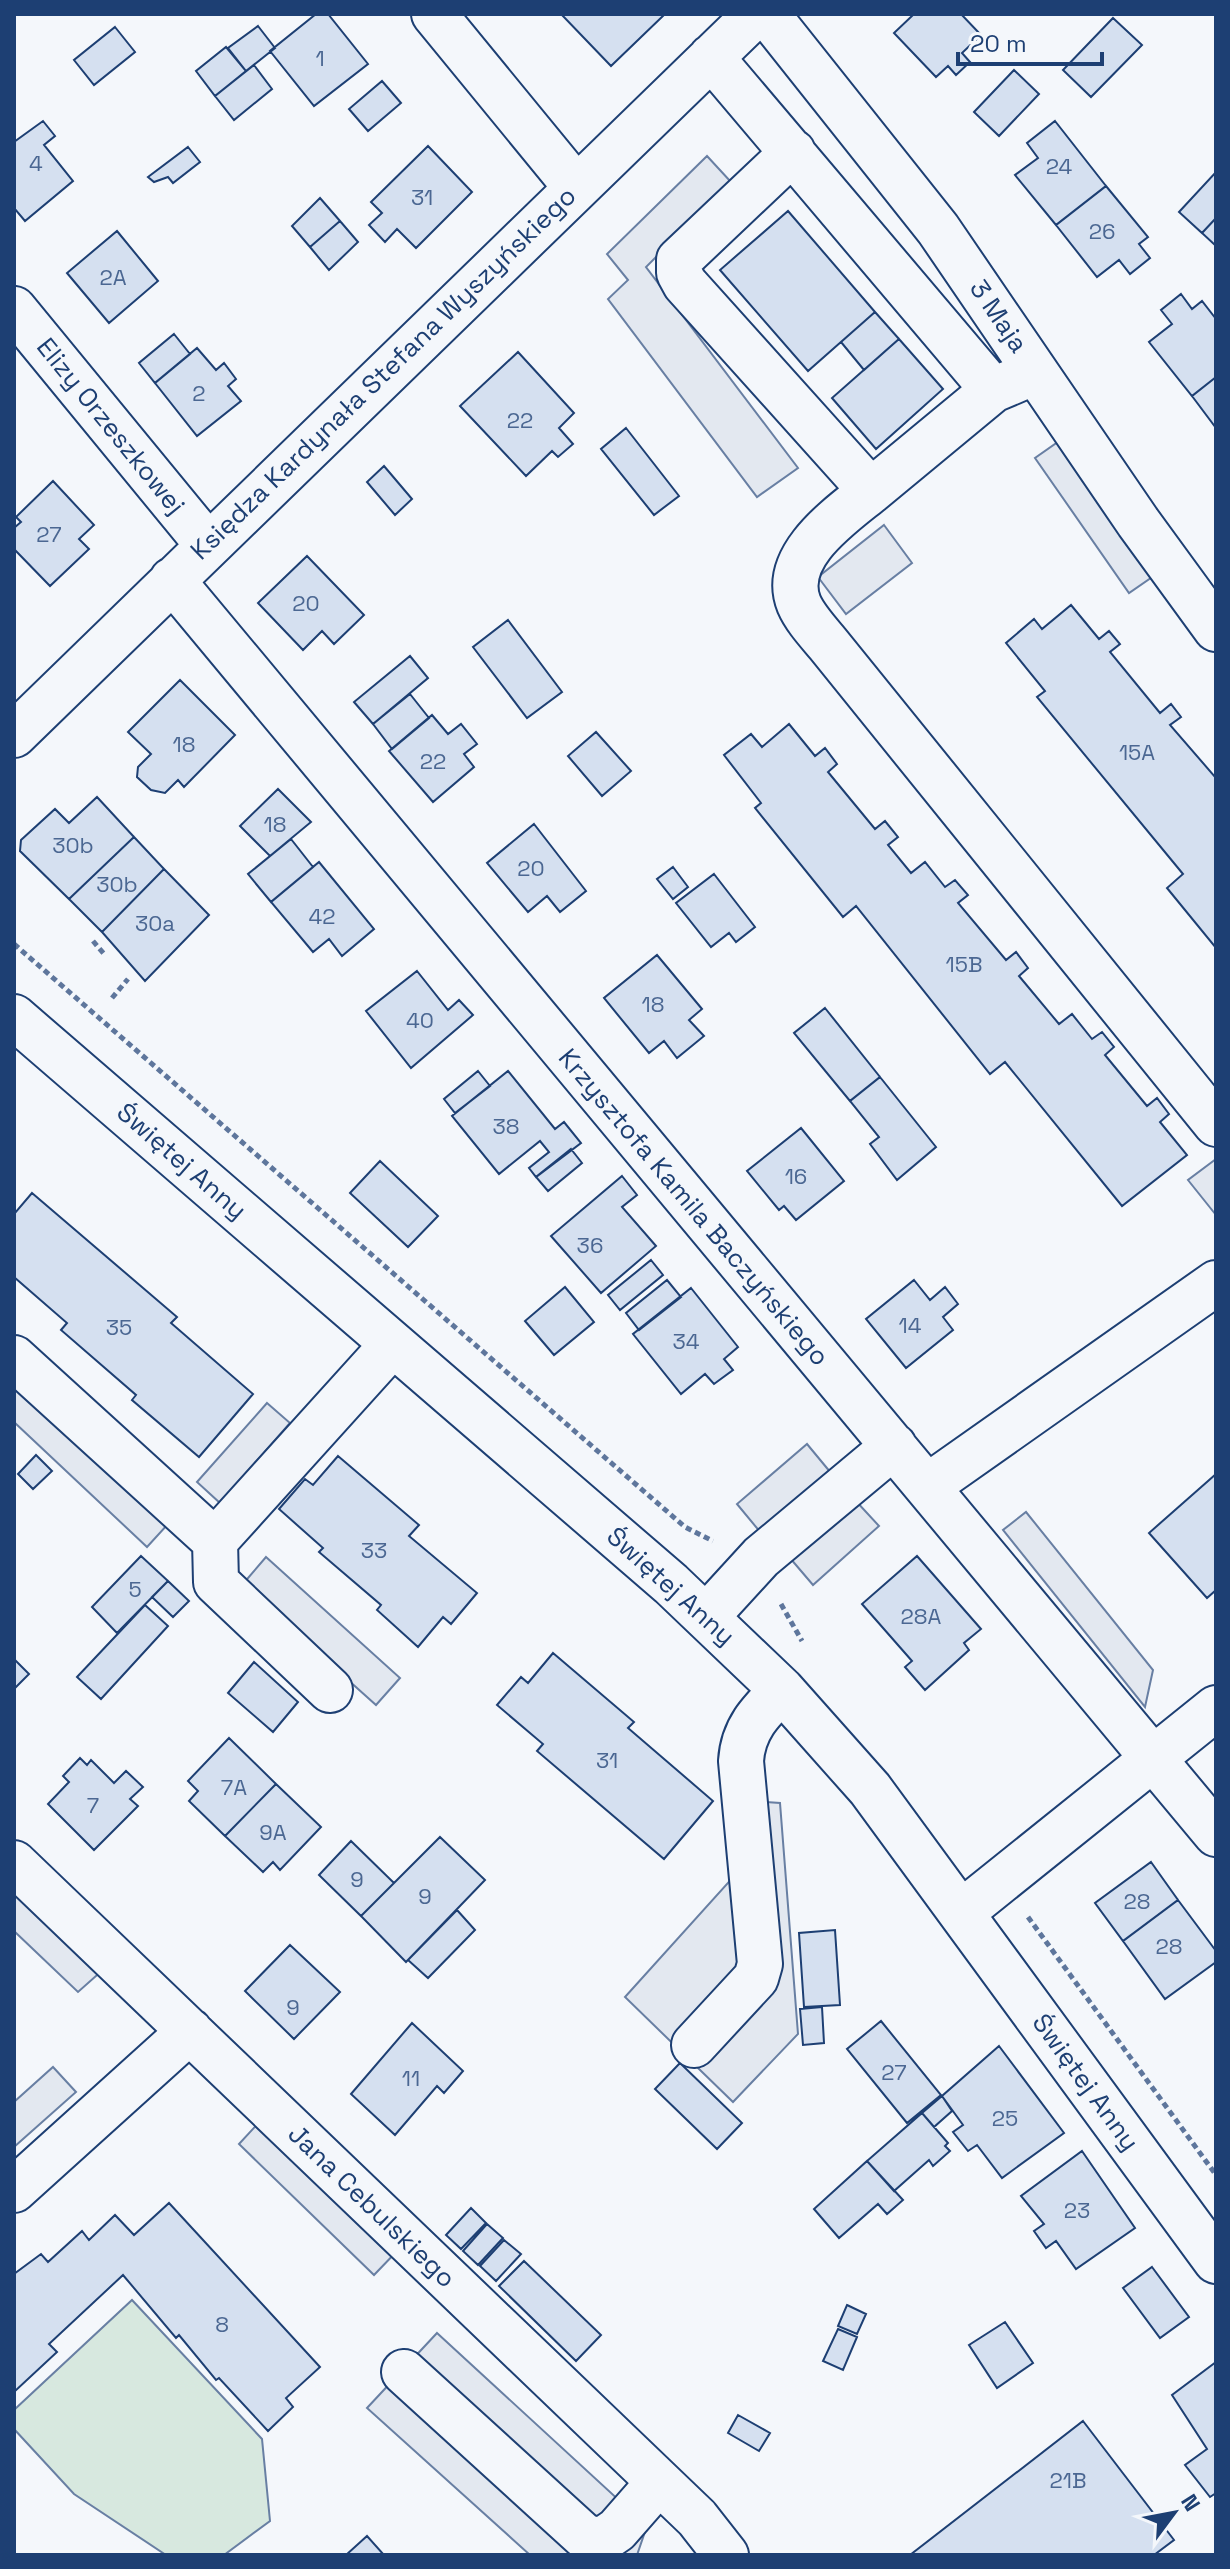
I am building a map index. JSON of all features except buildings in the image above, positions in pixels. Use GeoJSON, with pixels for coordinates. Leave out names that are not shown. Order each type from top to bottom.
{"type":"FeatureCollection","features":[{"type":"Feature","properties":{"kind":"street"},"geometry":{"type":"LineString","coordinates":[[434,14],[575,186]]}},
{"type":"Feature","properties":{"kind":"street","name":"Księdza Kardynała Stefana Wyszyńskiego"},"geometry":{"type":"LineString","coordinates":[[14,735],[575,186],[756,14]]}},
{"type":"Feature","properties":{"kind":"street","name":"3 Maja"},"geometry":{"type":"LineString","coordinates":[[767,14],[938,229],[1034,369],[1199,578],[1216,629]]}},
{"type":"Feature","properties":{"kind":"street"},"geometry":{"type":"LineString","coordinates":[[711,57],[993,390]]}},
{"type":"Feature","properties":{"kind":"street"},"geometry":{"type":"LineString","coordinates":[[793,152],[688,250],[679,260],[679,273],[871,491]]}},
{"type":"Feature","properties":{"kind":"street","name":"Elizy Orzeszkowej"},"geometry":{"type":"LineString","coordinates":[[14,309],[207,544]]}},
{"type":"Feature","properties":{"kind":"street"},"geometry":{"type":"LineString","coordinates":[[1034,369],[993,390],[830,525],[812,545],[795,584],[799,604],[836,655],[1216,1124]]}},
{"type":"Feature","properties":{"kind":"street","name":"Krzysztofa Kamila Baczyńskiego"},"geometry":{"type":"LineString","coordinates":[[172,580],[1216,1834]]}},
{"type":"Feature","properties":{"kind":"street","name":"Świętej Anny"},"geometry":{"type":"LineString","coordinates":[[14,1017],[707,1616],[782,1690],[870,1789],[1216,2261]]}},
{"type":"Feature","properties":{"kind":"street"},"geometry":{"type":"LineString","coordinates":[[928,1486],[1216,1283]]}},
{"type":"Feature","properties":{"kind":"street"},"geometry":{"type":"LineString","coordinates":[[330,1690],[216,1582],[215,1541],[393,1344]]}},
{"type":"Feature","properties":{"kind":"street"},"geometry":{"type":"LineString","coordinates":[[14,1358],[215,1541]]}},
{"type":"Feature","properties":{"kind":"street"},"geometry":{"type":"LineString","coordinates":[[707,1616],[761,1557],[894,1446]]}},
{"type":"Feature","properties":{"kind":"street"},"geometry":{"type":"LineString","coordinates":[[694,2045],[756,1978],[760,1964],[742,1748],[751,1724],[782,1690]]}},
{"type":"Feature","properties":{"kind":"street"},"geometry":{"type":"LineString","coordinates":[[962,1912],[1216,1708]]}},
{"type":"Feature","properties":{"kind":"street","name":"Jana Cebulskiego"},"geometry":{"type":"LineString","coordinates":[[14,1863],[650,2473],[716,2551]]}},
{"type":"Feature","properties":{"kind":"street"},"geometry":{"type":"LineString","coordinates":[[14,2190],[190,2031]]}},
{"type":"Feature","properties":{"kind":"street"},"geometry":{"type":"LineString","coordinates":[[404,2372],[584,2536],[601,2541],[609,2535],[650,2473]]}},
{"type":"Feature","properties":{"kind":"path"},"geometry":{"type":"LineString","coordinates":[[93,941],[104,954]]}},
{"type":"Feature","properties":{"kind":"path"},"geometry":{"type":"LineString","coordinates":[[14,944],[685,1527],[726,1547]]}},
{"type":"Feature","properties":{"kind":"path"},"geometry":{"type":"LineString","coordinates":[[112,998],[128,979]]}},
{"type":"Feature","properties":{"kind":"path"},"geometry":{"type":"LineString","coordinates":[[1019,1905],[1216,2175]]}},
{"type":"Feature","properties":{"kind":"shaded area"},"geometry":{"type":"Polygon","coordinates":[[[707,156],[731,182],[646,267],[798,468],[757,497],[608,299],[628,280],[607,254],[707,156]]]}},
{"type":"Feature","properties":{"kind":"shaded area"},"geometry":{"type":"Polygon","coordinates":[[[1065,437],[1158,573],[1129,593],[1035,458],[1065,437]]]}},
{"type":"Feature","properties":{"kind":"shaded area"},"geometry":{"type":"Polygon","coordinates":[[[884,525],[912,563],[846,614],[818,577],[884,525]]]}},
{"type":"Feature","properties":{"kind":"shaded area"},"geometry":{"type":"Polygon","coordinates":[[[1216,1159],[1216,1215],[1188,1180],[1216,1159]]]}},
{"type":"Feature","properties":{"kind":"shaded area"},"geometry":{"type":"Polygon","coordinates":[[[14,1381],[168,1524],[147,1547],[14,1422],[14,1381]]]}},
{"type":"Feature","properties":{"kind":"shaded area"},"geometry":{"type":"Polygon","coordinates":[[[267,1403],[290,1423],[220,1503],[197,1482],[267,1403]]]}},
{"type":"Feature","properties":{"kind":"shaded area"},"geometry":{"type":"Polygon","coordinates":[[[807,1444],[831,1473],[761,1533],[737,1504],[807,1444]]]}},
{"type":"Feature","properties":{"kind":"shaded area"},"geometry":{"type":"Polygon","coordinates":[[[855,1500],[879,1526],[813,1585],[790,1558],[855,1500]]]}},
{"type":"Feature","properties":{"kind":"shaded area"},"geometry":{"type":"Polygon","coordinates":[[[1026,1512],[1153,1670],[1145,1707],[1003,1530],[1026,1512]]]}},
{"type":"Feature","properties":{"kind":"shaded area"},"geometry":{"type":"Polygon","coordinates":[[[266,1557],[400,1678],[376,1705],[242,1585],[266,1557]]]}},
{"type":"Feature","properties":{"kind":"shaded area"},"geometry":{"type":"Polygon","coordinates":[[[734,1800],[780,1803],[798,2034],[733,2102],[625,1997],[737,1873],[734,1800]]]}},
{"type":"Feature","properties":{"kind":"shaded area"},"geometry":{"type":"Polygon","coordinates":[[[14,1881],[105,1968],[78,1992],[14,1931],[14,1881]]]}},
{"type":"Feature","properties":{"kind":"shaded area"},"geometry":{"type":"Polygon","coordinates":[[[53,2067],[76,2092],[14,2147],[14,2102],[53,2067]]]}},
{"type":"Feature","properties":{"kind":"shaded area"},"geometry":{"type":"Polygon","coordinates":[[[264,2117],[400,2248],[374,2275],[239,2144],[264,2117]]]}},
{"type":"Feature","properties":{"kind":"shaded area"},"geometry":{"type":"Polygon","coordinates":[[[132,2300],[262,2439],[270,2521],[224,2555],[166,2555],[74,2494],[14,2429],[14,2410],[132,2300]]]}},
{"type":"Feature","properties":{"kind":"shaded area"},"geometry":{"type":"Polygon","coordinates":[[[437,2333],[647,2526],[637,2555],[530,2555],[367,2408],[437,2333]]]}}]}
